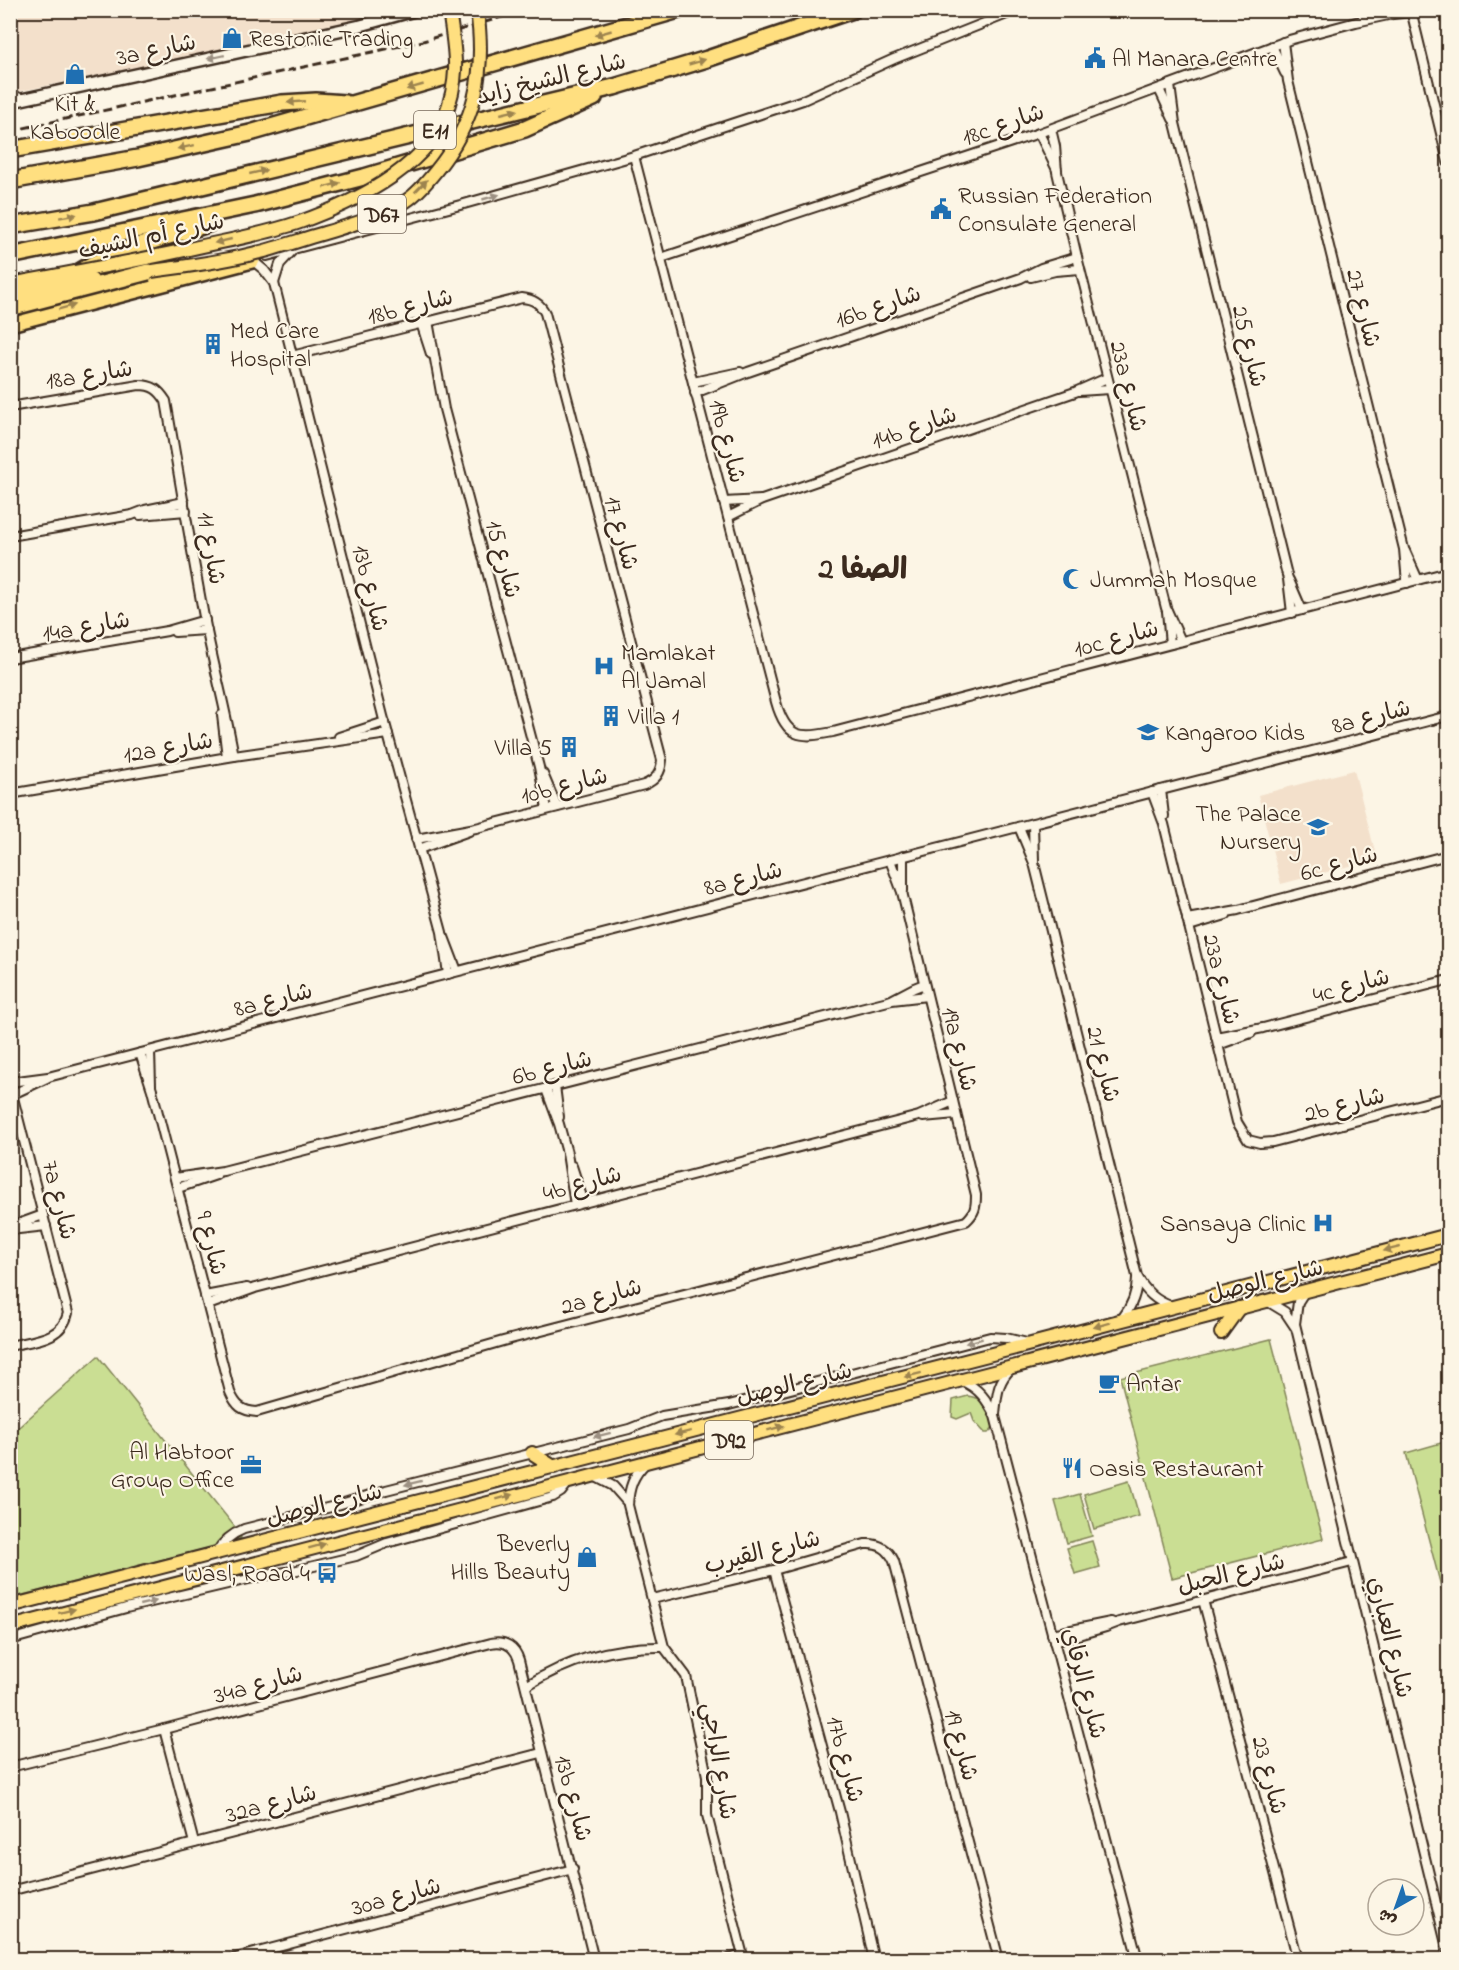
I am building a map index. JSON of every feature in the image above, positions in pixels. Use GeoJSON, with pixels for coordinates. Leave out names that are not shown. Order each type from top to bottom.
{"type":"FeatureCollection","features":[{"type":"Feature","properties":{"kind":"highway","name":"شارع الشيخ زايد"},"geometry":{"type":"LineString","coordinates":[[10,181],[138,158],[250,133],[679,10]]}},
{"type":"Feature","properties":{"kind":"highway","name":"شارع الشيخ زايد"},"geometry":{"type":"LineString","coordinates":[[10,226],[94,212],[614,87],[707,59],[852,10]]}},
{"type":"Feature","properties":{"kind":"highway"},"geometry":{"type":"LineString","coordinates":[[10,256],[255,205],[364,177],[525,129],[571,110],[614,87]]}},
{"type":"Feature","properties":{"kind":"highway"},"geometry":{"type":"LineString","coordinates":[[10,150],[282,103],[316,101],[354,104]]}},
{"type":"Feature","properties":{"kind":"highway"},"geometry":{"type":"LineString","coordinates":[[10,316],[36,302],[91,264],[110,255],[217,221],[255,205]]}},
{"type":"Feature","properties":{"kind":"highway"},"geometry":{"type":"LineString","coordinates":[[10,323],[252,260]]}},
{"type":"Feature","properties":{"kind":"highway"},"geometry":{"type":"LineString","coordinates":[[10,308],[148,272]]}},
{"type":"Feature","properties":{"kind":"main road","name":"شارع أم الشيف"},"geometry":{"type":"LineString","coordinates":[[10,284],[145,259],[300,222],[364,194],[387,181],[411,163],[431,140],[444,120],[454,88],[457,60],[449,10]]}},
{"type":"Feature","properties":{"kind":"main road","name":"D67"},"geometry":{"type":"LineString","coordinates":[[10,294],[255,254],[375,218],[408,199],[449,155],[464,129],[475,100],[480,71],[481,41],[477,10]]}},
{"type":"Feature","properties":{"kind":"main road","name":"شارع الوصل"},"geometry":{"type":"LineString","coordinates":[[10,1606],[1449,1235]]}},
{"type":"Feature","properties":{"kind":"main road","name":"شارع الوصل"},"geometry":{"type":"LineString","coordinates":[[10,1627],[1449,1254]]}},
{"type":"Feature","properties":{"kind":"main road"},"geometry":{"type":"LineString","coordinates":[[1221,1333],[1239,1308]]}},
{"type":"Feature","properties":{"kind":"main road"},"geometry":{"type":"LineString","coordinates":[[532,1453],[554,1467]]}},
{"type":"Feature","properties":{"kind":"street"},"geometry":{"type":"LineString","coordinates":[[359,26],[387,10]]}},
{"type":"Feature","properties":{"kind":"street","name":"3a شارع"},"geometry":{"type":"LineString","coordinates":[[10,102],[359,26],[416,10]]}},
{"type":"Feature","properties":{"kind":"street"},"geometry":{"type":"LineString","coordinates":[[252,260],[634,156],[803,100],[885,62],[1017,10]]}},
{"type":"Feature","properties":{"kind":"street","name":"18c شارع"},"geometry":{"type":"LineString","coordinates":[[1356,22],[1377,10]]}},
{"type":"Feature","properties":{"kind":"street"},"geometry":{"type":"LineString","coordinates":[[1412,11],[1449,162]]}},
{"type":"Feature","properties":{"kind":"street","name":"18c شارع"},"geometry":{"type":"LineString","coordinates":[[661,258],[1051,129],[1283,42],[1356,22],[1412,11]]}},
{"type":"Feature","properties":{"kind":"street","name":"شارع 27"},"geometry":{"type":"LineString","coordinates":[[1283,42],[1287,77],[1404,549],[1407,583]]}},
{"type":"Feature","properties":{"kind":"street","name":"شارع 27"},"geometry":{"type":"LineString","coordinates":[[1272,46],[1287,77]]}},
{"type":"Feature","properties":{"kind":"street","name":"شارع 25"},"geometry":{"type":"LineString","coordinates":[[1170,84],[1174,123],[1288,579],[1292,613]]}},
{"type":"Feature","properties":{"kind":"street","name":"شارع 25"},"geometry":{"type":"LineString","coordinates":[[1159,89],[1174,123]]}},
{"type":"Feature","properties":{"kind":"street"},"geometry":{"type":"LineString","coordinates":[[10,94],[23,99]]}},
{"type":"Feature","properties":{"kind":"street","name":"23a شارع"},"geometry":{"type":"LineString","coordinates":[[1051,129],[1057,172],[1077,257],[1167,610],[1170,644]]}},
{"type":"Feature","properties":{"kind":"street","name":"23a شارع"},"geometry":{"type":"LineString","coordinates":[[1039,133],[1057,172]]}},
{"type":"Feature","properties":{"kind":"street","name":"19b شارع"},"geometry":{"type":"LineString","coordinates":[[634,156],[778,711],[783,722],[793,732]]}},
{"type":"Feature","properties":{"kind":"street"},"geometry":{"type":"LineString","coordinates":[[274,283],[279,264],[293,250]]}},
{"type":"Feature","properties":{"kind":"street","name":"16b شارع"},"geometry":{"type":"LineString","coordinates":[[1021,278],[1041,268],[1077,257]]}},
{"type":"Feature","properties":{"kind":"street","name":"13b شارع"},"geometry":{"type":"LineString","coordinates":[[252,260],[274,283],[388,734],[442,933],[457,971]]}},
{"type":"Feature","properties":{"kind":"street","name":"16b شارع"},"geometry":{"type":"LineString","coordinates":[[695,393],[748,372],[1021,278],[1054,271],[1080,269]]}},
{"type":"Feature","properties":{"kind":"street","name":"18b شارع"},"geometry":{"type":"LineString","coordinates":[[292,356],[522,298],[537,302]]}},
{"type":"Feature","properties":{"kind":"street","name":"شارع 17"},"geometry":{"type":"LineString","coordinates":[[537,302],[545,313],[662,760],[662,768],[658,776]]}},
{"type":"Feature","properties":{"kind":"street","name":"شارع 15"},"geometry":{"type":"LineString","coordinates":[[425,322],[444,409],[539,767],[547,809]]}},
{"type":"Feature","properties":{"kind":"street","name":"16b شارع"},"geometry":{"type":"LineString","coordinates":[[693,382],[748,372]]}},
{"type":"Feature","properties":{"kind":"street","name":"14b شارع"},"geometry":{"type":"LineString","coordinates":[[728,517],[762,500],[1078,391],[1107,378]]}},
{"type":"Feature","properties":{"kind":"street","name":"18a شارع"},"geometry":{"type":"LineString","coordinates":[[10,407],[139,385],[155,388],[166,401]]}},
{"type":"Feature","properties":{"kind":"street","name":"14b شارع"},"geometry":{"type":"LineString","coordinates":[[1078,391],[1110,389]]}},
{"type":"Feature","properties":{"kind":"street","name":"شارع 11"},"geometry":{"type":"LineString","coordinates":[[166,401],[231,757]]}},
{"type":"Feature","properties":{"kind":"street","name":"14b شارع"},"geometry":{"type":"LineString","coordinates":[[724,502],[762,500]]}},
{"type":"Feature","properties":{"kind":"street"},"geometry":{"type":"LineString","coordinates":[[132,514],[184,502]]}},
{"type":"Feature","properties":{"kind":"street"},"geometry":{"type":"LineString","coordinates":[[10,536],[132,514],[186,511]]}},
{"type":"Feature","properties":{"kind":"street","name":"شارع 27"},"geometry":{"type":"LineString","coordinates":[[1404,549],[1418,580]]}},
{"type":"Feature","properties":{"kind":"street","name":"10c شارع"},"geometry":{"type":"LineString","coordinates":[[793,732],[811,737],[833,732],[1449,572]]}},
{"type":"Feature","properties":{"kind":"street","name":"شارع 25"},"geometry":{"type":"LineString","coordinates":[[1288,579],[1302,610]]}},
{"type":"Feature","properties":{"kind":"street","name":"23a شارع"},"geometry":{"type":"LineString","coordinates":[[1167,610],[1181,641]]}},
{"type":"Feature","properties":{"kind":"street","name":"14a شارع"},"geometry":{"type":"LineString","coordinates":[[10,658],[167,631],[205,620]]}},
{"type":"Feature","properties":{"kind":"street","name":"14a شارع"},"geometry":{"type":"LineString","coordinates":[[167,631],[207,630]]}},
{"type":"Feature","properties":{"kind":"street","name":"8a شارع"},"geometry":{"type":"LineString","coordinates":[[11,1087],[1449,716]]}},
{"type":"Feature","properties":{"kind":"street","name":"12a شارع"},"geometry":{"type":"LineString","coordinates":[[333,741],[385,722]]}},
{"type":"Feature","properties":{"kind":"street","name":"12a شارع"},"geometry":{"type":"LineString","coordinates":[[10,794],[231,757],[388,734]]}},
{"type":"Feature","properties":{"kind":"street","name":"شارع 15"},"geometry":{"type":"LineString","coordinates":[[539,767],[558,807]]}},
{"type":"Feature","properties":{"kind":"street","name":"10b شارع"},"geometry":{"type":"LineString","coordinates":[[416,839],[476,828],[644,785],[652,782],[658,776]]}},
{"type":"Feature","properties":{"kind":"street","name":"23a شارع"},"geometry":{"type":"LineString","coordinates":[[1161,790],[1164,824]]}},
{"type":"Feature","properties":{"kind":"street","name":"23a شارع"},"geometry":{"type":"LineString","coordinates":[[1152,792],[1164,824],[1237,1122],[1248,1140]]}},
{"type":"Feature","properties":{"kind":"street","name":"شارع 21"},"geometry":{"type":"LineString","coordinates":[[1033,823],[1034,862]]}},
{"type":"Feature","properties":{"kind":"street","name":"شارع 21"},"geometry":{"type":"LineString","coordinates":[[1019,827],[1034,862],[1137,1276],[1155,1299],[1172,1306]]}},
{"type":"Feature","properties":{"kind":"street","name":"10b شارع"},"geometry":{"type":"LineString","coordinates":[[419,849],[476,828]]}},
{"type":"Feature","properties":{"kind":"street","name":"6c شارع"},"geometry":{"type":"LineString","coordinates":[[1188,922],[1449,855]]}},
{"type":"Feature","properties":{"kind":"street","name":"19a شارع"},"geometry":{"type":"LineString","coordinates":[[902,892],[903,856]]}},
{"type":"Feature","properties":{"kind":"street","name":"19a شارع"},"geometry":{"type":"LineString","coordinates":[[890,860],[902,892],[976,1195],[973,1214]]}},
{"type":"Feature","properties":{"kind":"street","name":"13b شارع"},"geometry":{"type":"LineString","coordinates":[[442,933],[448,974]]}},
{"type":"Feature","properties":{"kind":"street","name":"4c شارع"},"geometry":{"type":"LineString","coordinates":[[1217,1041],[1449,980]]}},
{"type":"Feature","properties":{"kind":"street","name":"6b شارع"},"geometry":{"type":"LineString","coordinates":[[892,1000],[924,984]]}},
{"type":"Feature","properties":{"kind":"street","name":"6b شارع"},"geometry":{"type":"LineString","coordinates":[[175,1178],[223,1171],[892,1000],[927,996]]}},
{"type":"Feature","properties":{"kind":"street","name":"شارع 9"},"geometry":{"type":"LineString","coordinates":[[150,1051],[151,1086]]}},
{"type":"Feature","properties":{"kind":"street","name":"شارع 9"},"geometry":{"type":"LineString","coordinates":[[140,1053],[151,1086],[230,1392],[239,1408]]}},
{"type":"Feature","properties":{"kind":"street","name":"8a شارع"},"geometry":{"type":"LineString","coordinates":[[11,1087],[48,1077]]}},
{"type":"Feature","properties":{"kind":"street"},"geometry":{"type":"LineString","coordinates":[[555,1086],[559,1124]]}},
{"type":"Feature","properties":{"kind":"street","name":"7a شارع"},"geometry":{"type":"LineString","coordinates":[[10,1346],[49,1337],[59,1332],[66,1323],[68,1313],[11,1087]]}},
{"type":"Feature","properties":{"kind":"street"},"geometry":{"type":"LineString","coordinates":[[546,1089],[559,1124],[580,1204]]}},
{"type":"Feature","properties":{"kind":"street","name":"2b شارع"},"geometry":{"type":"LineString","coordinates":[[1248,1140],[1260,1143],[1273,1142],[1449,1097]]}},
{"type":"Feature","properties":{"kind":"street","name":"4b شارع"},"geometry":{"type":"LineString","coordinates":[[208,1305],[255,1288],[919,1116],[953,1101]]}},
{"type":"Feature","properties":{"kind":"street","name":"4b شارع"},"geometry":{"type":"LineString","coordinates":[[919,1116],[956,1114]]}},
{"type":"Feature","properties":{"kind":"street","name":"6b شارع"},"geometry":{"type":"LineString","coordinates":[[178,1188],[223,1171]]}},
{"type":"Feature","properties":{"kind":"street","name":"2a شارع"},"geometry":{"type":"LineString","coordinates":[[239,1408],[247,1412],[257,1412],[503,1341],[958,1224],[966,1221],[973,1214]]}},
{"type":"Feature","properties":{"kind":"street"},"geometry":{"type":"LineString","coordinates":[[10,1229],[43,1215]]}},
{"type":"Feature","properties":{"kind":"street"},"geometry":{"type":"LineString","coordinates":[[10,1229],[46,1226]]}},
{"type":"Feature","properties":{"kind":"street","name":"شارع 21"},"geometry":{"type":"LineString","coordinates":[[1122,1319],[1136,1295],[1137,1276]]}},
{"type":"Feature","properties":{"kind":"street","name":"4b شارع"},"geometry":{"type":"LineString","coordinates":[[205,1296],[255,1288]]}},
{"type":"Feature","properties":{"kind":"street","name":"شارع العباري"},"geometry":{"type":"LineString","coordinates":[[1306,1290],[1296,1309],[1296,1331],[1449,1952]]}},
{"type":"Feature","properties":{"kind":"street","name":"شارع العباري"},"geometry":{"type":"LineString","coordinates":[[1267,1301],[1285,1312],[1296,1331]]}},
{"type":"Feature","properties":{"kind":"street"},"geometry":{"type":"LineString","coordinates":[[216,1553],[225,1540],[244,1529],[331,1508],[375,1493],[629,1429],[662,1416],[729,1405],[990,1337],[1031,1344]]}},
{"type":"Feature","properties":{"kind":"street","name":"شارع الرقاي"},"geometry":{"type":"LineString","coordinates":[[995,1416],[999,1385],[1003,1377],[1015,1366]]}},
{"type":"Feature","properties":{"kind":"street","name":"شارع الرقاي"},"geometry":{"type":"LineString","coordinates":[[958,1380],[971,1385],[982,1394],[995,1416],[1138,1959]]}},
{"type":"Feature","properties":{"kind":"street","name":"شارع الراجي"},"geometry":{"type":"LineString","coordinates":[[650,1460],[633,1480],[628,1505],[664,1647],[686,1676],[707,1776],[707,1815],[743,1957]]}},
{"type":"Feature","properties":{"kind":"street","name":"شارع الراجي"},"geometry":{"type":"LineString","coordinates":[[592,1475],[613,1486],[628,1505]]}},
{"type":"Feature","properties":{"kind":"street","name":"شارع الوصل"},"geometry":{"type":"LineString","coordinates":[[10,1640],[126,1608],[266,1575],[293,1572],[362,1554],[387,1543],[553,1497],[565,1489],[569,1481]]}},
{"type":"Feature","properties":{"kind":"street","name":"شارع القيرب"},"geometry":{"type":"LineString","coordinates":[[652,1599],[774,1570],[865,1544],[880,1546]]}},
{"type":"Feature","properties":{"kind":"street","name":"شارع 19"},"geometry":{"type":"LineString","coordinates":[[880,1546],[889,1552],[894,1561],[999,1959]]}},
{"type":"Feature","properties":{"kind":"street","name":"شارع الحبل"},"geometry":{"type":"LineString","coordinates":[[1053,1638],[1352,1562]]}},
{"type":"Feature","properties":{"kind":"street","name":"17b شارع"},"geometry":{"type":"LineString","coordinates":[[774,1570],[840,1810],[874,1959]]}},
{"type":"Feature","properties":{"kind":"street","name":"شارع 23"},"geometry":{"type":"LineString","coordinates":[[1203,1600],[1299,1959]]}},
{"type":"Feature","properties":{"kind":"street","name":"34a شارع"},"geometry":{"type":"LineString","coordinates":[[10,1767],[491,1643],[503,1642],[514,1649]]}},
{"type":"Feature","properties":{"kind":"street"},"geometry":{"type":"LineString","coordinates":[[526,1686],[557,1668],[592,1655],[628,1648],[664,1647]]}},
{"type":"Feature","properties":{"kind":"street","name":"13b شارع"},"geometry":{"type":"LineString","coordinates":[[514,1649],[526,1686],[594,1959]]}},
{"type":"Feature","properties":{"kind":"street"},"geometry":{"type":"LineString","coordinates":[[164,1729],[194,1843]]}},
{"type":"Feature","properties":{"kind":"street","name":"32a شارع"},"geometry":{"type":"LineString","coordinates":[[10,1891],[541,1753]]}},
{"type":"Feature","properties":{"kind":"street","name":"30a شارع"},"geometry":{"type":"LineString","coordinates":[[228,1959],[573,1869]]}},
{"type":"Feature","properties":{"kind":"street"},"geometry":{"type":"LineString","coordinates":[[725,1959],[743,1957]]}},
{"type":"Feature","properties":{"kind":"shaded area"},"geometry":{"type":"Polygon","coordinates":[[[11,11],[382,11],[373,20],[11,93],[11,11]]]}},
{"type":"Feature","properties":{"kind":"shaded area","name":"The Palace Nursery"},"geometry":{"type":"Polygon","coordinates":[[[1354,770],[1377,859],[1281,884],[1258,795],[1354,770]]]}},
{"type":"Feature","properties":{"kind":"green space"},"geometry":{"type":"Polygon","coordinates":[[[1271,1339],[1323,1539],[1172,1578],[1120,1377],[1271,1339]]]}},
{"type":"Feature","properties":{"kind":"green space"},"geometry":{"type":"Polygon","coordinates":[[[98,1356],[239,1532],[241,1538],[11,1598],[10,1435],[98,1356]]]}},
{"type":"Feature","properties":{"kind":"green space"},"geometry":{"type":"Polygon","coordinates":[[[968,1396],[978,1399],[988,1410],[995,1425],[988,1433],[985,1433],[974,1421],[971,1413],[957,1419],[952,1417],[953,1400],[968,1396]]]}},
{"type":"Feature","properties":{"kind":"green space"},"geometry":{"type":"Polygon","coordinates":[[[1448,1441],[1448,1613],[1406,1453],[1448,1441]]]}},
{"type":"Feature","properties":{"kind":"green space"},"geometry":{"type":"Polygon","coordinates":[[[1129,1481],[1139,1516],[1094,1529],[1084,1494],[1129,1481]]]}},
{"type":"Feature","properties":{"kind":"green space"},"geometry":{"type":"Polygon","coordinates":[[[1080,1494],[1092,1536],[1067,1543],[1055,1501],[1080,1494]]]}},
{"type":"Feature","properties":{"kind":"green space"},"geometry":{"type":"Polygon","coordinates":[[[1092,1541],[1100,1567],[1075,1574],[1067,1548],[1092,1541]]]}},
{"type":"Feature","properties":{"kind":"railway"},"geometry":{"type":"LineString","coordinates":[[10,131],[423,41],[525,10]]}},
{"type":"Feature","properties":{"kind":"place","name":"Restonic Trading"},"geometry":{"type":"Point","coordinates":[232,38]}},
{"type":"Feature","properties":{"kind":"place","name":"Al Manara Centre"},"geometry":{"type":"Point","coordinates":[1095,58]}},
{"type":"Feature","properties":{"kind":"place","name":"Kit & Kaboodle"},"geometry":{"type":"Point","coordinates":[75,74]}},
{"type":"Feature","properties":{"kind":"place","name":"Russian Federation Consulate General"},"geometry":{"type":"Point","coordinates":[941,209]}},
{"type":"Feature","properties":{"kind":"place","name":"Med Care Hospital"},"geometry":{"type":"Point","coordinates":[213,344]}},
{"type":"Feature","properties":{"kind":"place","name":"Jummah Mosque"},"geometry":{"type":"Point","coordinates":[1073,579]}},
{"type":"Feature","properties":{"kind":"place","name":"Mamlakat Al Jamal"},"geometry":{"type":"Point","coordinates":[604,666]}},
{"type":"Feature","properties":{"kind":"place","name":"Villa 1"},"geometry":{"type":"Point","coordinates":[611,716]}},
{"type":"Feature","properties":{"kind":"place","name":"Kangaroo Kids"},"geometry":{"type":"Point","coordinates":[1148,732]}},
{"type":"Feature","properties":{"kind":"place","name":"Villa 5"},"geometry":{"type":"Point","coordinates":[569,747]}},
{"type":"Feature","properties":{"kind":"place","name":"The Palace Nursery"},"geometry":{"type":"Point","coordinates":[1318,827]}},
{"type":"Feature","properties":{"kind":"place","name":"Sansaya Clinic"},"geometry":{"type":"Point","coordinates":[1323,1223]}},
{"type":"Feature","properties":{"kind":"place","name":"Antar"},"geometry":{"type":"Point","coordinates":[1109,1383]}},
{"type":"Feature","properties":{"kind":"place","name":"Al Habtoor Group Office"},"geometry":{"type":"Point","coordinates":[251,1465]}},
{"type":"Feature","properties":{"kind":"place","name":"Oasis Restaurant"},"geometry":{"type":"Point","coordinates":[1072,1468]}},
{"type":"Feature","properties":{"kind":"place","name":"Beverly Hills Beauty"},"geometry":{"type":"Point","coordinates":[587,1557]}},
{"type":"Feature","properties":{"kind":"place","name":"Wasl, Road 4"},"geometry":{"type":"Point","coordinates":[327,1573]}},
{"type":"Feature","properties":{"kind":"district","name":"الصفا 2"},"geometry":{"type":"Point","coordinates":[863,568]}}]}
